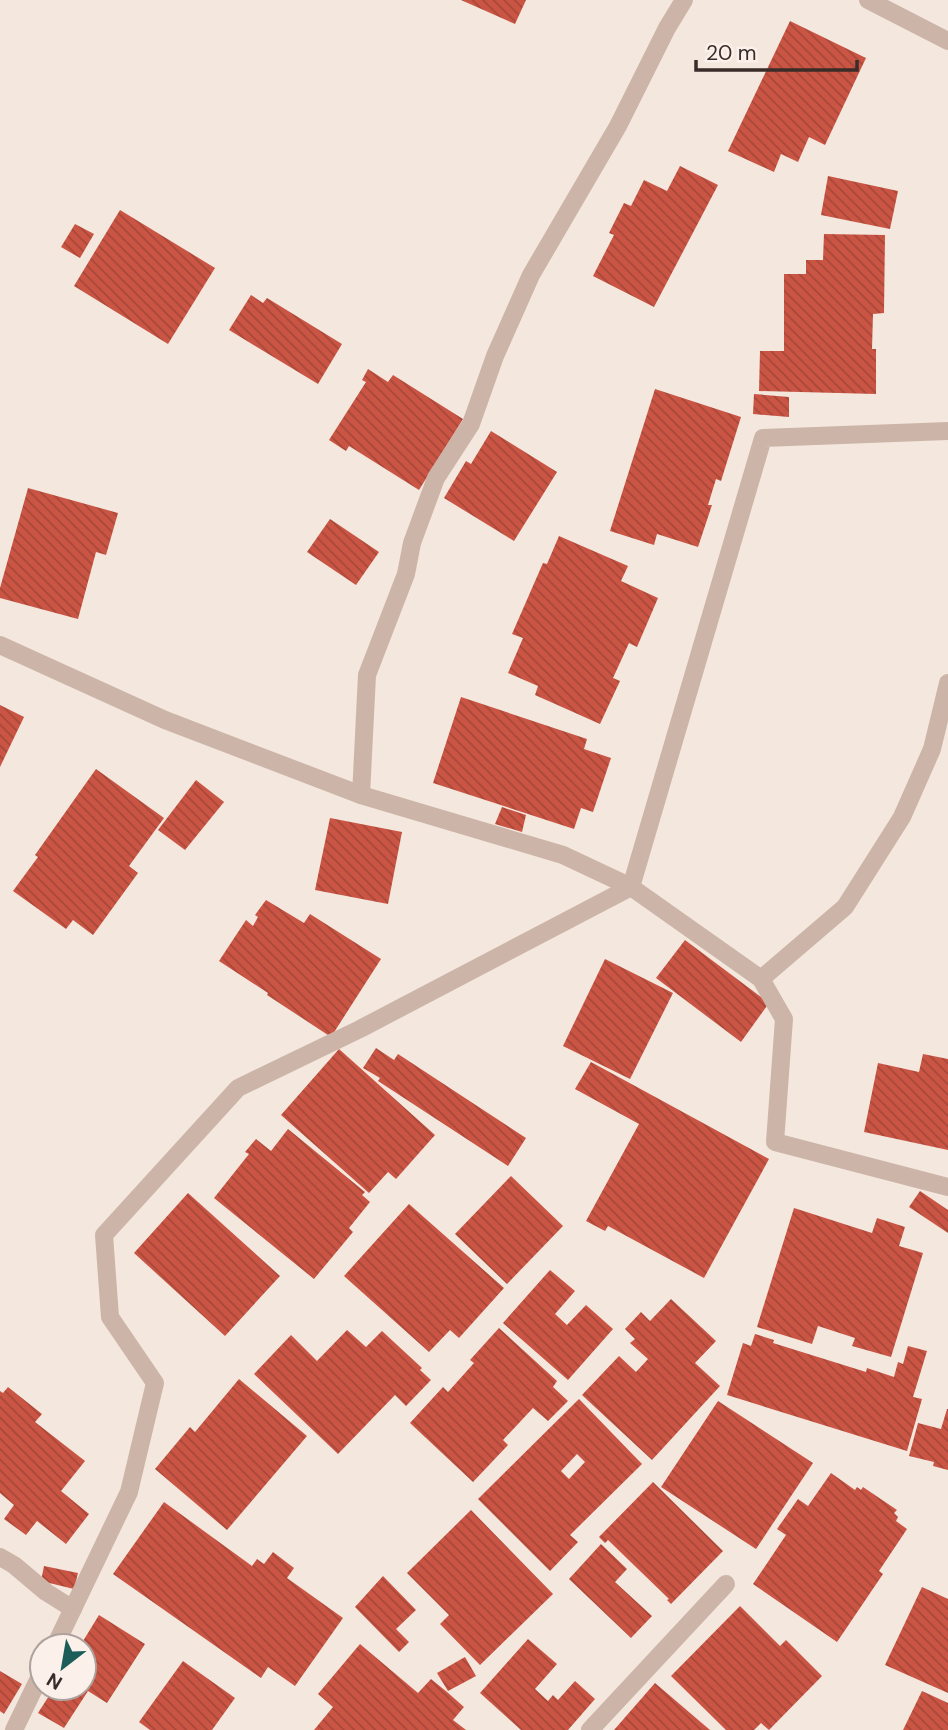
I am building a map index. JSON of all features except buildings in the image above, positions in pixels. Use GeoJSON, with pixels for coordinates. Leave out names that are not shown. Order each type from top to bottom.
{"type":"FeatureCollection","features":[{"type":"Feature","properties":{"kind":"street"},"geometry":{"type":"LineString","coordinates":[[361,795],[368,675],[406,574],[412,543],[436,478],[471,424],[495,356],[531,275],[618,126],[684,0]]}},
{"type":"Feature","properties":{"kind":"street"},"geometry":{"type":"LineString","coordinates":[[868,0],[948,41]]}},
{"type":"Feature","properties":{"kind":"street"},"geometry":{"type":"LineString","coordinates":[[62,1632],[129,1492],[155,1383],[110,1317],[104,1236],[238,1088],[360,1029],[631,887],[763,438],[948,431]]}},
{"type":"Feature","properties":{"kind":"street"},"geometry":{"type":"LineString","coordinates":[[0,645],[164,720],[361,795],[563,855],[631,887],[761,979],[784,1019],[775,1142],[948,1186]]}},
{"type":"Feature","properties":{"kind":"street"},"geometry":{"type":"LineString","coordinates":[[761,979],[845,907],[902,817],[932,749],[948,683]]}},
{"type":"Feature","properties":{"kind":"street"},"geometry":{"type":"LineString","coordinates":[[0,1556],[46,1592],[73,1609]]}},
{"type":"Feature","properties":{"kind":"street"},"geometry":{"type":"LineString","coordinates":[[590,1730],[726,1584]]}},
{"type":"Feature","properties":{"kind":"street"},"geometry":{"type":"LineString","coordinates":[[14,1730],[28,1701]]}}]}
